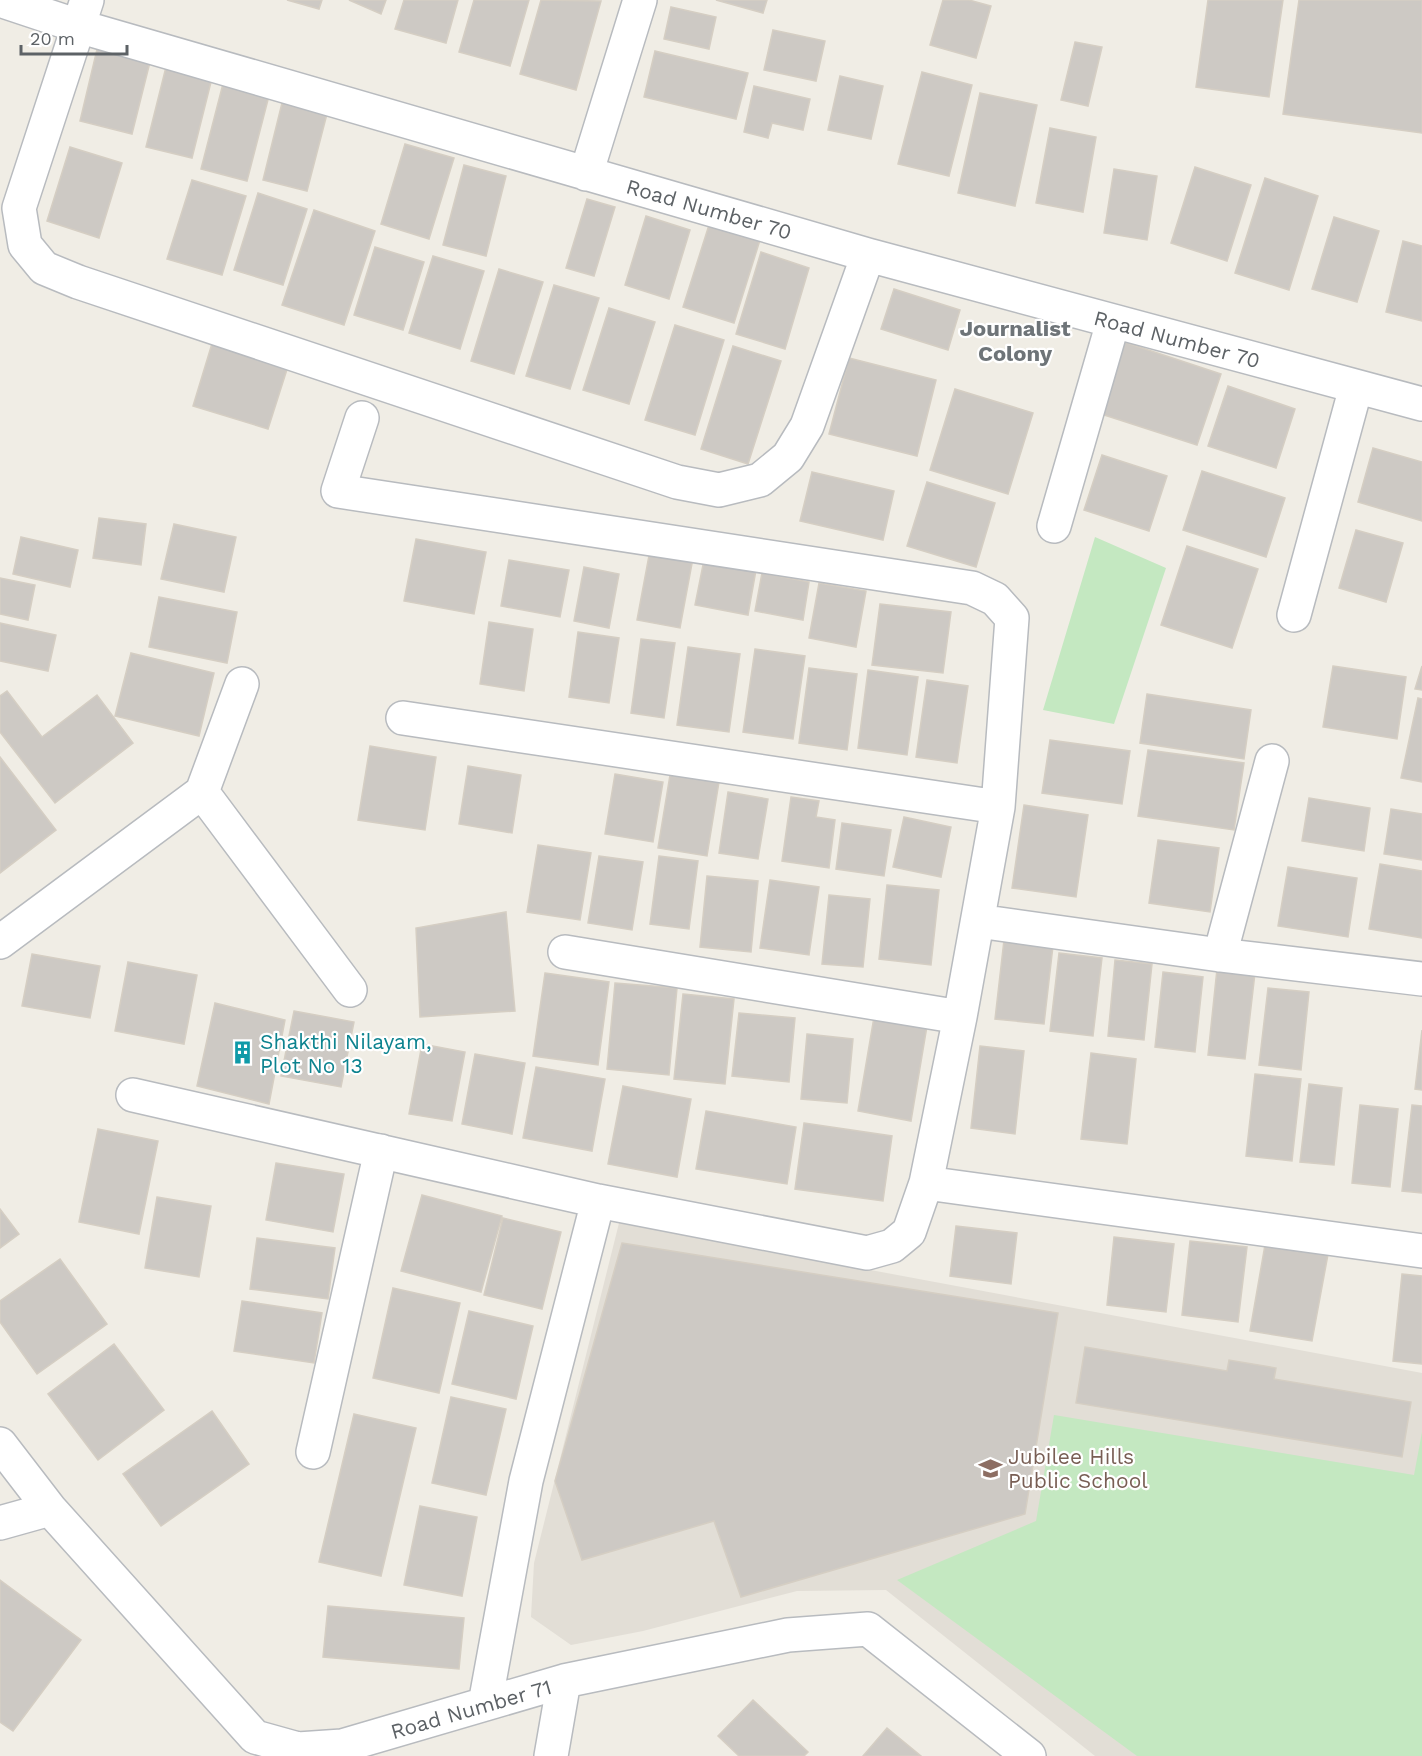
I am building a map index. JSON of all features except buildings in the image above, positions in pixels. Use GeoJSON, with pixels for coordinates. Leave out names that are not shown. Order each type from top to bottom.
{"type":"FeatureCollection","features":[{"type":"Feature","properties":{"kind":"street","name":"Road Number 70"},"geometry":{"type":"LineString","coordinates":[[0,0],[82,13],[586,174],[868,255],[1422,404]]}},
{"type":"Feature","properties":{"kind":"street"},"geometry":{"type":"LineString","coordinates":[[586,174],[640,0]]}},
{"type":"Feature","properties":{"kind":"street"},"geometry":{"type":"LineString","coordinates":[[82,13],[19,208],[25,245],[45,268],[78,282],[677,483],[719,490],[760,480],[788,456],[807,426],[868,255]]}},
{"type":"Feature","properties":{"kind":"street"},"geometry":{"type":"LineString","coordinates":[[1054,526],[1113,322]]}},
{"type":"Feature","properties":{"kind":"street"},"geometry":{"type":"LineString","coordinates":[[1294,615],[1356,387]]}},
{"type":"Feature","properties":{"kind":"street"},"geometry":{"type":"LineString","coordinates":[[134,1095],[598,1202],[867,1253],[892,1246],[909,1232],[926,1183],[960,1017],[998,807],[1012,618],[995,599],[972,588],[338,491],[362,418]]}},
{"type":"Feature","properties":{"kind":"street"},"geometry":{"type":"LineString","coordinates":[[0,942],[202,792],[242,684]]}},
{"type":"Feature","properties":{"kind":"street"},"geometry":{"type":"LineString","coordinates":[[403,718],[998,807]]}},
{"type":"Feature","properties":{"kind":"street"},"geometry":{"type":"LineString","coordinates":[[1220,955],[1272,760]]}},
{"type":"Feature","properties":{"kind":"street"},"geometry":{"type":"LineString","coordinates":[[202,792],[351,990]]}},
{"type":"Feature","properties":{"kind":"street"},"geometry":{"type":"LineString","coordinates":[[978,921],[1220,955],[1422,979]]}},
{"type":"Feature","properties":{"kind":"street"},"geometry":{"type":"LineString","coordinates":[[565,952],[960,1017]]}},
{"type":"Feature","properties":{"kind":"street"},"geometry":{"type":"LineString","coordinates":[[312,1452],[381,1151]]}},
{"type":"Feature","properties":{"kind":"street"},"geometry":{"type":"LineString","coordinates":[[926,1183],[1422,1251]]}},
{"type":"Feature","properties":{"kind":"street"},"geometry":{"type":"LineString","coordinates":[[485,1704],[526,1481],[598,1202]]}},
{"type":"Feature","properties":{"kind":"street","name":"Road Number 71"},"geometry":{"type":"LineString","coordinates":[[0,1444],[50,1509],[255,1737],[298,1749],[342,1746],[564,1681],[788,1635],[868,1629],[1029,1756]]}},
{"type":"Feature","properties":{"kind":"street"},"geometry":{"type":"LineString","coordinates":[[0,1523],[50,1509]]}},
{"type":"Feature","properties":{"kind":"street"},"geometry":{"type":"LineString","coordinates":[[550,1756],[564,1681]]}},
{"type":"Feature","properties":{"kind":"shaded area","name":"Jubilee Hills Public School"},"geometry":{"type":"Polygon","coordinates":[[[619,1223],[1422,1373],[1422,1756],[1095,1756],[886,1590],[797,1591],[643,1631],[571,1645],[531,1617],[534,1563],[619,1223]]]}},
{"type":"Feature","properties":{"kind":"green space"},"geometry":{"type":"Polygon","coordinates":[[[1095,537],[1166,568],[1114,724],[1043,710],[1095,537]]]}},
{"type":"Feature","properties":{"kind":"green space"},"geometry":{"type":"Polygon","coordinates":[[[1054,1415],[1414,1475],[1422,1432],[1422,1756],[1137,1756],[897,1580],[1036,1521],[1054,1415]]]}},
{"type":"Feature","properties":{"kind":"place","name":"Shakthi Nilayam, Plot No 13"},"geometry":{"type":"Point","coordinates":[242,1053]}},
{"type":"Feature","properties":{"kind":"place","name":"Jubilee Hills Public School"},"geometry":{"type":"Point","coordinates":[990,1468]}},
{"type":"Feature","properties":{"kind":"district","name":"Journalist Colony"},"geometry":{"type":"Point","coordinates":[1015,340]}}]}
